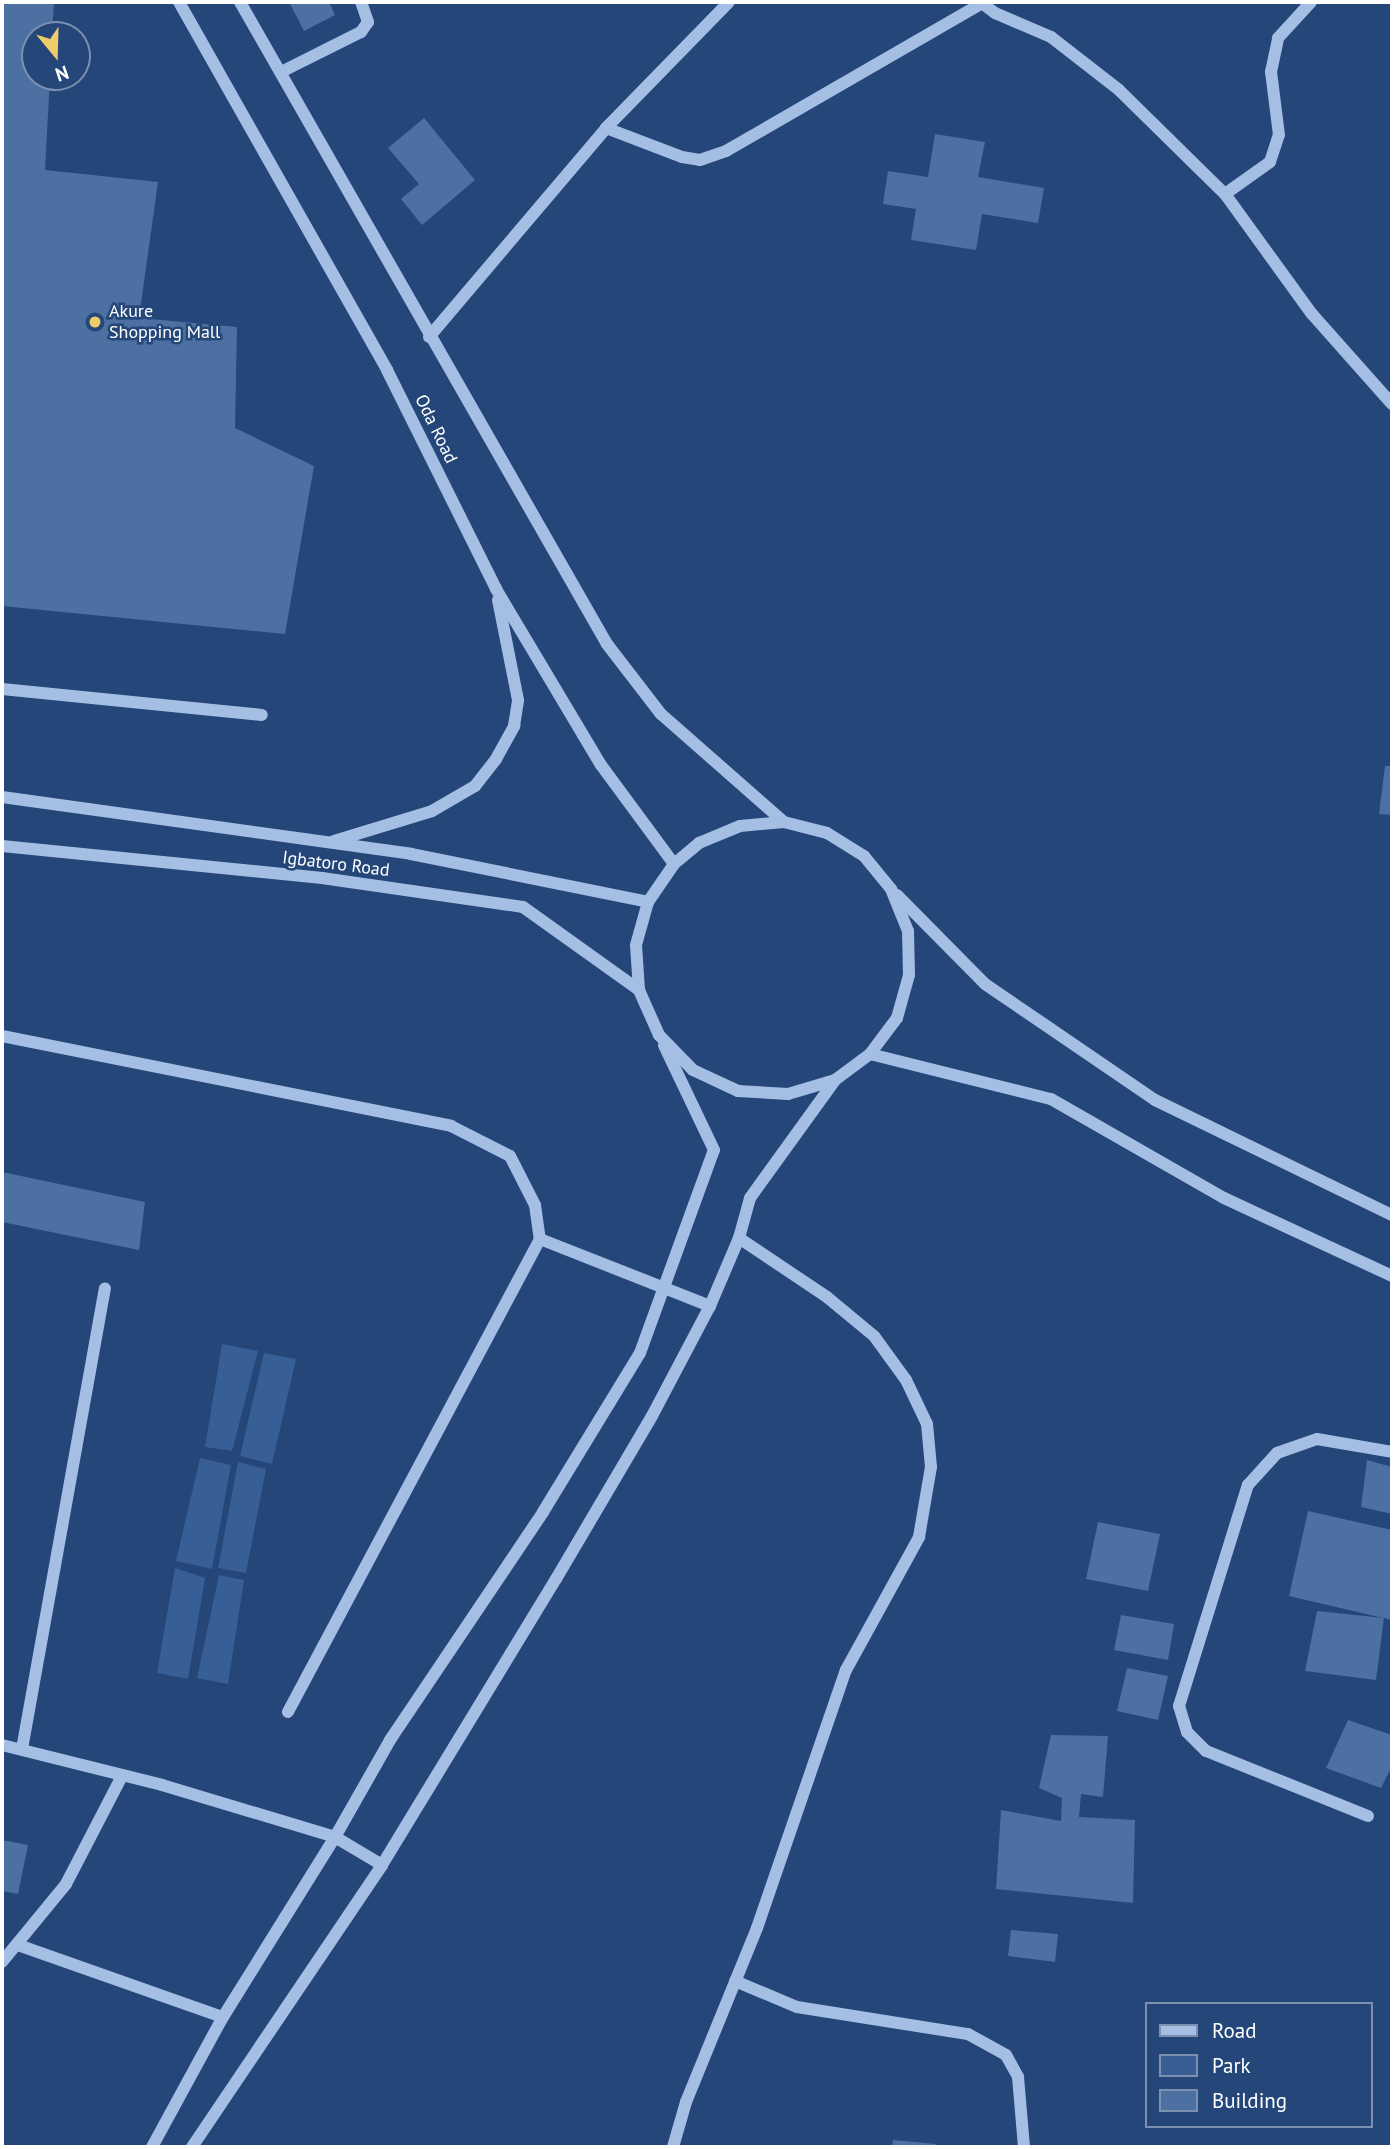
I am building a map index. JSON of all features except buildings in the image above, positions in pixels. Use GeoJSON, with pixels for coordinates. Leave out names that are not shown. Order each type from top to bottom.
{"type":"FeatureCollection","features":[{"type":"Feature","properties":{"kind":"street","name":"Oda Road"},"geometry":{"type":"LineString","coordinates":[[179,2],[387,370],[496,589],[601,765],[674,864]]}},
{"type":"Feature","properties":{"kind":"street"},"geometry":{"type":"LineString","coordinates":[[240,2],[281,72],[328,162],[607,644],[661,714],[784,822]]}},
{"type":"Feature","properties":{"kind":"street"},"geometry":{"type":"LineString","coordinates":[[281,72],[361,32],[368,22],[361,2]]}},
{"type":"Feature","properties":{"kind":"street"},"geometry":{"type":"LineString","coordinates":[[429,337],[606,128],[729,2]]}},
{"type":"Feature","properties":{"kind":"street"},"geometry":{"type":"LineString","coordinates":[[1224,194],[1270,162],[1279,135],[1271,72],[1278,38],[1311,2]]}},
{"type":"Feature","properties":{"kind":"street"},"geometry":{"type":"LineString","coordinates":[[606,128],[700,160],[726,151],[984,3],[995,13],[1051,37],[1099,75],[1224,194],[1312,314],[1392,404]]}},
{"type":"Feature","properties":{"kind":"street"},"geometry":{"type":"LineString","coordinates":[[330,842],[432,811],[475,786],[496,759],[514,726],[519,700],[496,589]]}},
{"type":"Feature","properties":{"kind":"street"},"geometry":{"type":"LineString","coordinates":[[2,689],[262,715]]}},
{"type":"Feature","properties":{"kind":"street","name":"Igbatoro Road"},"geometry":{"type":"LineString","coordinates":[[2,797],[411,854],[648,902]]}},
{"type":"Feature","properties":{"kind":"street"},"geometry":{"type":"LineString","coordinates":[[152,2147],[223,2017],[335,1837],[390,1740],[543,1512],[640,1353],[714,1150],[639,990],[636,945],[648,902],[674,864],[699,843],[740,826],[784,822],[827,833],[864,856],[891,889],[985,984],[1155,1100],[1392,1215]]}},
{"type":"Feature","properties":{"kind":"street","name":"Igbatoro Road"},"geometry":{"type":"LineString","coordinates":[[2,846],[322,878],[523,907],[639,990]]}},
{"type":"Feature","properties":{"kind":"street"},"geometry":{"type":"LineString","coordinates":[[192,2147],[382,1865],[652,1416],[710,1306],[739,1238],[750,1198],[835,1080],[870,1054],[897,1018],[909,975],[908,931],[891,889]]}},
{"type":"Feature","properties":{"kind":"street"},"geometry":{"type":"LineString","coordinates":[[659,1035],[693,1070],[738,1091],[788,1094],[835,1080]]}},
{"type":"Feature","properties":{"kind":"street"},"geometry":{"type":"LineString","coordinates":[[2,1036],[451,1126],[510,1156],[535,1205],[540,1240],[288,1712]]}},
{"type":"Feature","properties":{"kind":"street"},"geometry":{"type":"LineString","coordinates":[[870,1054],[1051,1098],[1224,1199],[1392,1276]]}},
{"type":"Feature","properties":{"kind":"street"},"geometry":{"type":"LineString","coordinates":[[673,2147],[686,2102],[735,1981],[846,1670],[919,1537],[931,1467],[927,1424],[906,1380],[874,1336],[827,1297],[739,1238]]}},
{"type":"Feature","properties":{"kind":"street"},"geometry":{"type":"LineString","coordinates":[[540,1240],[710,1306]]}},
{"type":"Feature","properties":{"kind":"street"},"geometry":{"type":"LineString","coordinates":[[22,1749],[105,1288]]}},
{"type":"Feature","properties":{"kind":"street"},"geometry":{"type":"LineString","coordinates":[[1368,1816],[1206,1751],[1187,1732],[1179,1706],[1248,1485],[1277,1453],[1317,1438],[1392,1452]]}},
{"type":"Feature","properties":{"kind":"street"},"geometry":{"type":"LineString","coordinates":[[2,1745],[335,1837],[382,1865]]}},
{"type":"Feature","properties":{"kind":"street"},"geometry":{"type":"LineString","coordinates":[[2,1962],[66,1884],[122,1776]]}},
{"type":"Feature","properties":{"kind":"street"},"geometry":{"type":"LineString","coordinates":[[18,1945],[223,2017]]}},
{"type":"Feature","properties":{"kind":"street"},"geometry":{"type":"LineString","coordinates":[[735,1981],[797,2007],[968,2034],[1006,2055],[1018,2077],[1024,2147]]}},
{"type":"Feature","properties":{"kind":"green space"},"geometry":{"type":"Polygon","coordinates":[[[222,1344],[258,1351],[232,1451],[205,1447],[222,1344]]]}},
{"type":"Feature","properties":{"kind":"green space"},"geometry":{"type":"Polygon","coordinates":[[[264,1353],[296,1359],[272,1464],[240,1456],[264,1353]]]}},
{"type":"Feature","properties":{"kind":"green space"},"geometry":{"type":"Polygon","coordinates":[[[200,1458],[231,1465],[212,1569],[176,1561],[200,1458]]]}},
{"type":"Feature","properties":{"kind":"green space"},"geometry":{"type":"Polygon","coordinates":[[[238,1462],[266,1469],[246,1573],[218,1568],[238,1462]]]}},
{"type":"Feature","properties":{"kind":"green space"},"geometry":{"type":"Polygon","coordinates":[[[175,1568],[205,1578],[188,1679],[157,1673],[175,1568]]]}},
{"type":"Feature","properties":{"kind":"green space"},"geometry":{"type":"Polygon","coordinates":[[[219,1575],[244,1580],[228,1684],[197,1678],[219,1575]]]}},
{"type":"Feature","properties":{"kind":"place","name":"Akure Shopping Mall"},"geometry":{"type":"Point","coordinates":[95,322]}}]}
